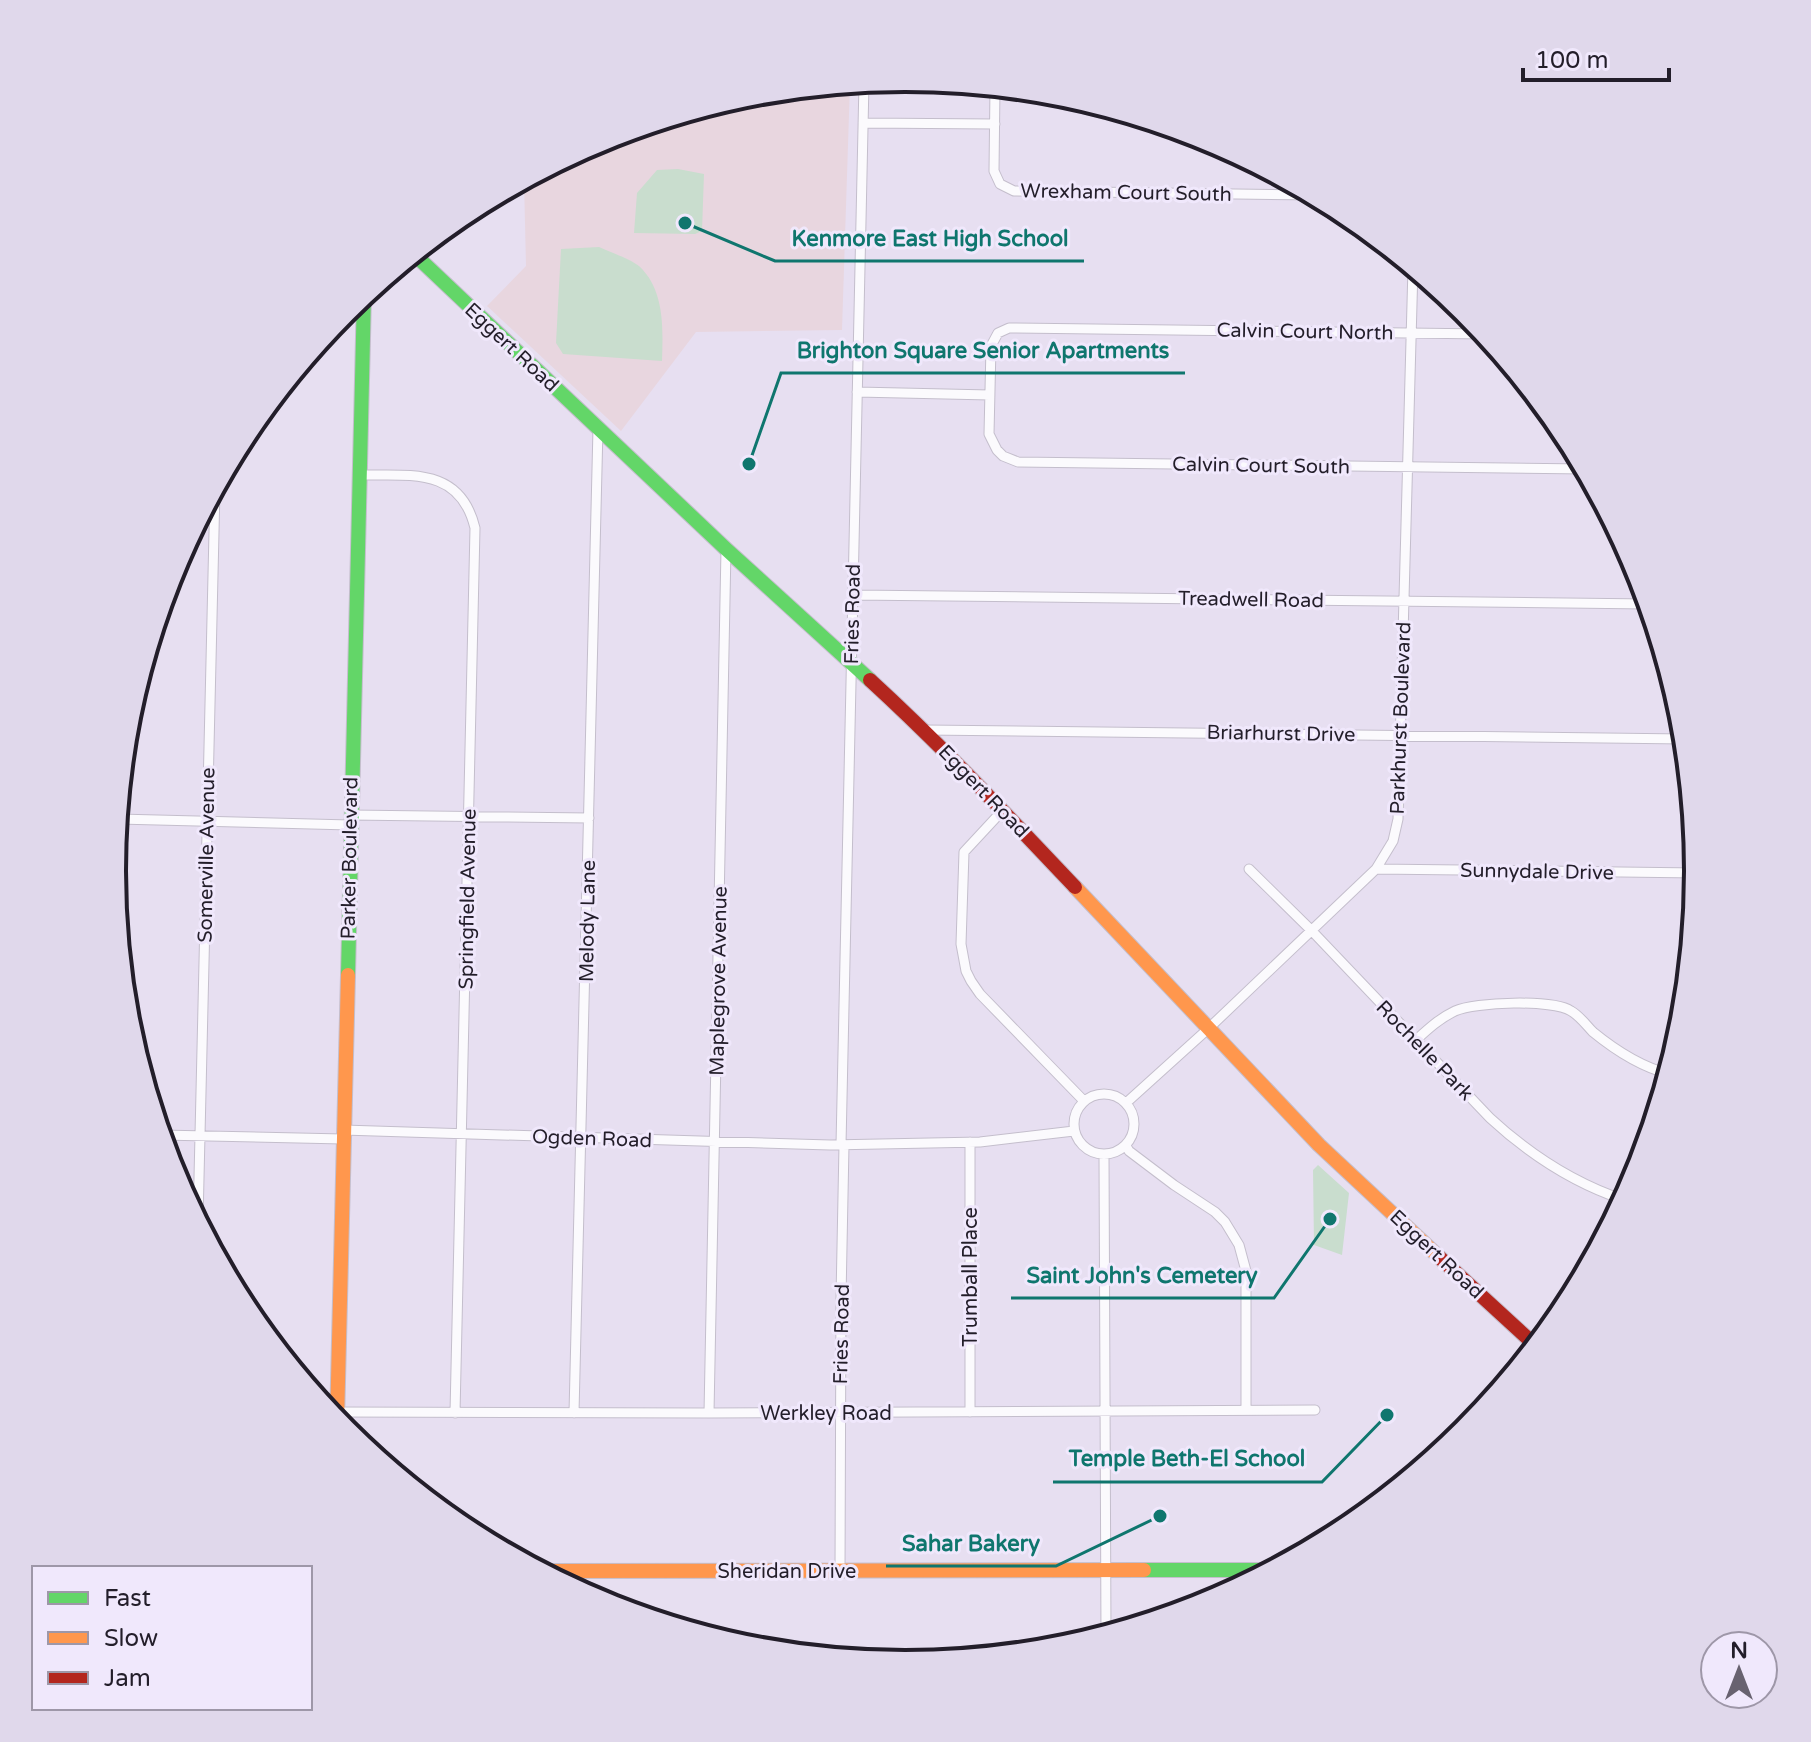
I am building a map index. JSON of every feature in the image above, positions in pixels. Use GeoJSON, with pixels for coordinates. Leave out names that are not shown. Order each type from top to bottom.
{"type":"FeatureCollection","features":[{"type":"Feature","properties":{"kind":"street","name":"Fries Road"},"geometry":{"type":"LineString","coordinates":[[840,1571],[843,1145],[864,94]]}},
{"type":"Feature","properties":{"kind":"street","name":"Wrexham Court South"},"geometry":{"type":"LineString","coordinates":[[995,98],[994,171],[1000,184],[1014,191],[1293,195]]}},
{"type":"Feature","properties":{"kind":"street"},"geometry":{"type":"LineString","coordinates":[[863,123],[995,124]]}},
{"type":"Feature","properties":{"kind":"street","name":"Eggert Road"},"geometry":{"type":"LineString","coordinates":[[421,261],[726,549],[925,730],[1319,1145],[1528,1339]]}},
{"type":"Feature","properties":{"kind":"street","name":"Parkhurst Boulevard"},"geometry":{"type":"LineString","coordinates":[[1126,1103],[1376,869],[1396,829],[1413,280]]}},
{"type":"Feature","properties":{"kind":"street","name":"Parker Boulevard"},"geometry":{"type":"LineString","coordinates":[[337,1403],[364,312]]}},
{"type":"Feature","properties":{"kind":"street","name":"Calvin Court North"},"geometry":{"type":"LineString","coordinates":[[990,395],[991,346],[998,333],[1009,328],[1469,334]]}},
{"type":"Feature","properties":{"kind":"street"},"geometry":{"type":"LineString","coordinates":[[857,392],[990,395]]}},
{"type":"Feature","properties":{"kind":"street","name":"Calvin Court South"},"geometry":{"type":"LineString","coordinates":[[990,395],[989,434],[992,442],[1003,456],[1018,462],[1572,469]]}},
{"type":"Feature","properties":{"kind":"street","name":"Melody Lane"},"geometry":{"type":"LineString","coordinates":[[574,1413],[598,428]]}},
{"type":"Feature","properties":{"kind":"street","name":"Springfield Avenue"},"geometry":{"type":"LineString","coordinates":[[359,475],[432,478],[452,488],[461,497],[475,528],[455,1413]]}},
{"type":"Feature","properties":{"kind":"street","name":"Somerville Avenue"},"geometry":{"type":"LineString","coordinates":[[199,1197],[214,512]]}},
{"type":"Feature","properties":{"kind":"street","name":"Maplegrove Avenue"},"geometry":{"type":"LineString","coordinates":[[709,1413],[726,549]]}},
{"type":"Feature","properties":{"kind":"street","name":"Treadwell Road"},"geometry":{"type":"LineString","coordinates":[[853,595],[1637,604]]}},
{"type":"Feature","properties":{"kind":"street","name":"Briarhurst Drive"},"geometry":{"type":"LineString","coordinates":[[925,730],[1673,739]]}},
{"type":"Feature","properties":{"kind":"street"},"geometry":{"type":"LineString","coordinates":[[1003,810],[964,852],[961,944],[966,971],[980,994],[1084,1101]]}},
{"type":"Feature","properties":{"kind":"street"},"geometry":{"type":"LineString","coordinates":[[128,819],[589,818]]}},
{"type":"Feature","properties":{"kind":"street","name":"Rochelle Park"},"geometry":{"type":"LineString","coordinates":[[1249,869],[1512,1139],[1563,1173],[1613,1196]]}},
{"type":"Feature","properties":{"kind":"street","name":"Sunnydale Drive"},"geometry":{"type":"LineString","coordinates":[[1376,869],[1684,873]]}},
{"type":"Feature","properties":{"kind":"street"},"geometry":{"type":"LineString","coordinates":[[1416,1040],[1441,1019],[1467,1006],[1552,1004],[1571,1011],[1624,1054],[1659,1070]]}},
{"type":"Feature","properties":{"kind":"street"},"geometry":{"type":"LineString","coordinates":[[1109,1094],[1126,1103],[1135,1121],[1133,1134],[1126,1146],[1104,1155],[1082,1145],[1074,1131],[1075,1115],[1084,1101],[1096,1095],[1109,1094]]}},
{"type":"Feature","properties":{"kind":"street","name":"Ogden Road"},"geometry":{"type":"LineString","coordinates":[[173,1135],[462,1134],[843,1145],[970,1142],[1074,1131]]}},
{"type":"Feature","properties":{"kind":"street","name":"Trumball Place"},"geometry":{"type":"LineString","coordinates":[[970,1142],[970,1412]]}},
{"type":"Feature","properties":{"kind":"street"},"geometry":{"type":"LineString","coordinates":[[1126,1146],[1174,1185],[1215,1212],[1239,1245],[1246,1271],[1246,1410]]}},
{"type":"Feature","properties":{"kind":"street"},"geometry":{"type":"LineString","coordinates":[[1104,1155],[1106,1623]]}},
{"type":"Feature","properties":{"kind":"street","name":"Werkley Road"},"geometry":{"type":"LineString","coordinates":[[350,1417],[455,1413],[1315,1410]]}},
{"type":"Feature","properties":{"kind":"street","name":"Sheridan Drive"},"geometry":{"type":"LineString","coordinates":[[563,1571],[1250,1570]]}},
{"type":"Feature","properties":{"kind":"shaded area"},"geometry":{"type":"Polygon","coordinates":[[[850,95],[842,330],[696,332],[621,431],[487,306],[526,266],[524,192],[561,172],[655,133],[704,119],[754,107],[850,95]]]}},
{"type":"Feature","properties":{"kind":"green space"},"geometry":{"type":"Polygon","coordinates":[[[678,169],[704,174],[702,231],[695,234],[634,233],[637,193],[657,170],[678,169]]]}},
{"type":"Feature","properties":{"kind":"green space"},"geometry":{"type":"Polygon","coordinates":[[[599,247],[639,266],[654,286],[661,310],[662,361],[563,354],[556,343],[561,249],[599,247]]]}},
{"type":"Feature","properties":{"kind":"green space"},"geometry":{"type":"Polygon","coordinates":[[[1318,1165],[1349,1193],[1342,1255],[1314,1245],[1313,1170],[1318,1165]]]}},
{"type":"Feature","properties":{"kind":"traffic: fast"},"geometry":{"type":"LineString","coordinates":[[421,261],[726,549],[870,680]]}},
{"type":"Feature","properties":{"kind":"traffic: fast"},"geometry":{"type":"LineString","coordinates":[[348,975],[364,312]]}},
{"type":"Feature","properties":{"kind":"traffic: fast"},"geometry":{"type":"LineString","coordinates":[[1144,1570],[1250,1570]]}},
{"type":"Feature","properties":{"kind":"traffic: slow"},"geometry":{"type":"LineString","coordinates":[[1075,887],[1319,1145],[1439,1257]]}},
{"type":"Feature","properties":{"kind":"traffic: slow"},"geometry":{"type":"LineString","coordinates":[[337,1403],[348,975]]}},
{"type":"Feature","properties":{"kind":"traffic: slow"},"geometry":{"type":"LineString","coordinates":[[563,1571],[1144,1570]]}},
{"type":"Feature","properties":{"kind":"traffic: jam"},"geometry":{"type":"LineString","coordinates":[[870,680],[949,756],[1075,887]]}},
{"type":"Feature","properties":{"kind":"traffic: jam"},"geometry":{"type":"LineString","coordinates":[[1439,1257],[1528,1339]]}},
{"type":"Feature","properties":{"kind":"place","name":"Kenmore East High School"},"geometry":{"type":"Point","coordinates":[685,223]}},
{"type":"Feature","properties":{"kind":"place","name":"Brighton Square Senior Apartments"},"geometry":{"type":"Point","coordinates":[749,464]}},
{"type":"Feature","properties":{"kind":"place","name":"Saint John's Cemetery"},"geometry":{"type":"Point","coordinates":[1330,1219]}},
{"type":"Feature","properties":{"kind":"place","name":"Temple Beth-El School"},"geometry":{"type":"Point","coordinates":[1387,1415]}},
{"type":"Feature","properties":{"kind":"place","name":"Sahar Bakery"},"geometry":{"type":"Point","coordinates":[1160,1516]}}]}
